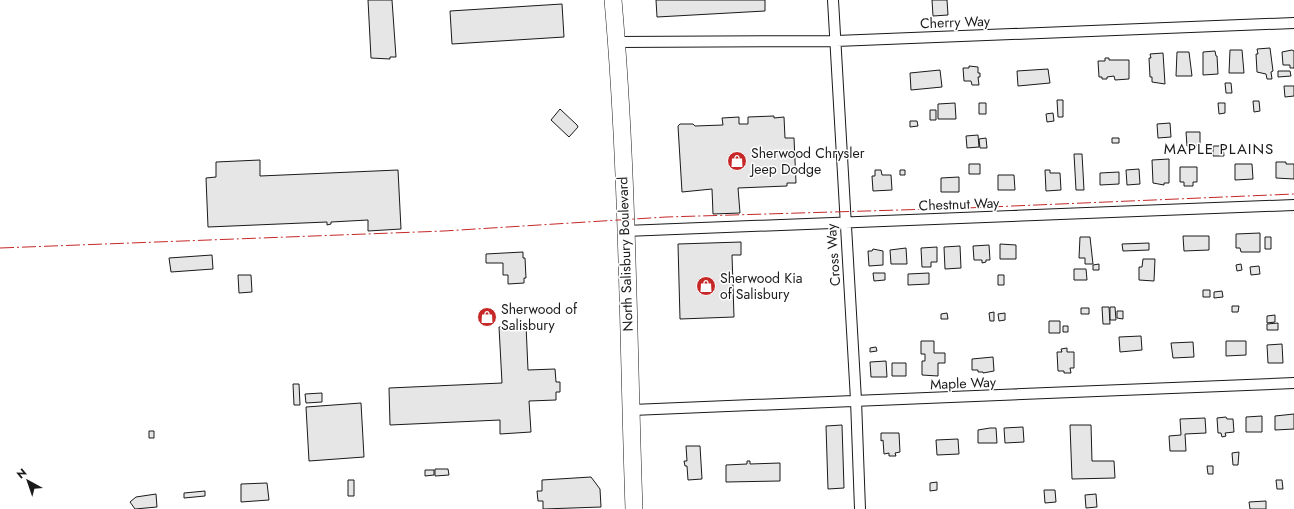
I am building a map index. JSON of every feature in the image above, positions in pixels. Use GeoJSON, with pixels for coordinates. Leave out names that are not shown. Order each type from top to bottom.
{"type":"FeatureCollection","features":[{"type":"Feature","properties":{"kind":"main road","name":"North Salisbury Boulevard"},"geometry":{"type":"LineString","coordinates":[[613,0],[617,42],[625,231],[632,410],[634,509]]}},
{"type":"Feature","properties":{"kind":"street","name":"Cross Way"},"geometry":{"type":"LineString","coordinates":[[833,0],[856,400],[860,509]]}},
{"type":"Feature","properties":{"kind":"street","name":"Cherry Way"},"geometry":{"type":"LineString","coordinates":[[617,42],[836,41],[1294,23]]}},
{"type":"Feature","properties":{"kind":"street","name":"Chestnut Way"},"geometry":{"type":"LineString","coordinates":[[625,231],[1294,205]]}},
{"type":"Feature","properties":{"kind":"street","name":"Maple Way"},"geometry":{"type":"LineString","coordinates":[[632,410],[1294,383]]}},
{"type":"Feature","properties":{"kind":"building"},"geometry":{"type":"Polygon","coordinates":[[[368,0],[392,0],[396,57],[390,57],[390,59],[371,58],[368,0]]]}},
{"type":"Feature","properties":{"kind":"building"},"geometry":{"type":"Polygon","coordinates":[[[656,0],[765,0],[765,11],[657,17],[656,0]]]}},
{"type":"Feature","properties":{"kind":"building"},"geometry":{"type":"Polygon","coordinates":[[[932,0],[947,0],[948,15],[933,16],[932,0]]]}},
{"type":"Feature","properties":{"kind":"building"},"geometry":{"type":"Polygon","coordinates":[[[562,4],[564,37],[452,44],[450,11],[562,4]]]}},
{"type":"Feature","properties":{"kind":"building"},"geometry":{"type":"Polygon","coordinates":[[[1270,48],[1273,71],[1271,72],[1272,79],[1267,79],[1266,74],[1257,72],[1256,54],[1258,54],[1257,49],[1270,48]]]}},
{"type":"Feature","properties":{"kind":"building"},"geometry":{"type":"Polygon","coordinates":[[[1230,50],[1242,50],[1244,73],[1229,73],[1230,50]]]}},
{"type":"Feature","properties":{"kind":"building"},"geometry":{"type":"Polygon","coordinates":[[[1215,51],[1217,56],[1218,74],[1203,75],[1203,52],[1215,51]]]}},
{"type":"Feature","properties":{"kind":"building"},"geometry":{"type":"Polygon","coordinates":[[[1294,51],[1294,68],[1290,68],[1290,65],[1283,65],[1282,52],[1294,51]]]}},
{"type":"Feature","properties":{"kind":"building"},"geometry":{"type":"Polygon","coordinates":[[[1177,52],[1189,52],[1192,76],[1176,76],[1177,52]]]}},
{"type":"Feature","properties":{"kind":"building"},"geometry":{"type":"Polygon","coordinates":[[[1163,53],[1165,84],[1152,82],[1152,77],[1150,77],[1150,54],[1163,53]]]}},
{"type":"Feature","properties":{"kind":"building"},"geometry":{"type":"Polygon","coordinates":[[[1105,58],[1109,58],[1109,60],[1129,60],[1129,79],[1115,80],[1114,76],[1107,77],[1107,79],[1102,79],[1102,77],[1099,77],[1098,61],[1105,61],[1105,58]]]}},
{"type":"Feature","properties":{"kind":"building"},"geometry":{"type":"Polygon","coordinates":[[[969,66],[978,67],[978,73],[980,73],[980,77],[978,77],[979,85],[972,85],[971,81],[964,81],[963,68],[969,68],[969,66]]]}},
{"type":"Feature","properties":{"kind":"building"},"geometry":{"type":"Polygon","coordinates":[[[1048,69],[1050,83],[1018,86],[1017,71],[1048,69]]]}},
{"type":"Feature","properties":{"kind":"building"},"geometry":{"type":"Polygon","coordinates":[[[940,70],[942,87],[911,90],[910,73],[940,70]]]}},
{"type":"Feature","properties":{"kind":"building"},"geometry":{"type":"Polygon","coordinates":[[[1278,71],[1290,71],[1291,76],[1278,77],[1278,71]]]}},
{"type":"Feature","properties":{"kind":"building"},"geometry":{"type":"Polygon","coordinates":[[[1225,83],[1231,83],[1232,93],[1226,93],[1225,83]]]}},
{"type":"Feature","properties":{"kind":"building"},"geometry":{"type":"Polygon","coordinates":[[[1284,86],[1294,86],[1294,96],[1285,97],[1284,86]]]}},
{"type":"Feature","properties":{"kind":"building"},"geometry":{"type":"Polygon","coordinates":[[[1057,100],[1063,100],[1063,117],[1058,117],[1057,100]]]}},
{"type":"Feature","properties":{"kind":"building"},"geometry":{"type":"Polygon","coordinates":[[[1253,101],[1259,101],[1260,111],[1254,112],[1253,101]]]}},
{"type":"Feature","properties":{"kind":"building"},"geometry":{"type":"Polygon","coordinates":[[[955,103],[956,119],[938,119],[938,104],[955,103]]]}},
{"type":"Feature","properties":{"kind":"building"},"geometry":{"type":"Polygon","coordinates":[[[979,103],[986,103],[986,114],[979,114],[979,103]]]}},
{"type":"Feature","properties":{"kind":"building"},"geometry":{"type":"Polygon","coordinates":[[[1218,103],[1225,103],[1225,113],[1219,114],[1218,103]]]}},
{"type":"Feature","properties":{"kind":"building"},"geometry":{"type":"Polygon","coordinates":[[[560,109],[578,127],[569,137],[551,120],[560,109]]]}},
{"type":"Feature","properties":{"kind":"building"},"geometry":{"type":"Polygon","coordinates":[[[930,110],[936,110],[936,120],[930,120],[930,110]]]}},
{"type":"Feature","properties":{"kind":"building"},"geometry":{"type":"Polygon","coordinates":[[[1053,113],[1054,121],[1047,122],[1046,114],[1053,113]]]}},
{"type":"Feature","properties":{"kind":"building","name":"Sherwood Chrysler Jeep Dodge"},"geometry":{"type":"Polygon","coordinates":[[[774,116],[774,118],[784,117],[785,138],[794,138],[796,183],[787,183],[787,186],[738,188],[740,213],[713,214],[712,189],[682,192],[678,126],[680,124],[693,124],[695,126],[723,125],[722,118],[739,117],[739,124],[748,124],[748,117],[774,116]]]}},
{"type":"Feature","properties":{"kind":"building"},"geometry":{"type":"Polygon","coordinates":[[[910,121],[917,121],[918,126],[910,127],[910,121]]]}},
{"type":"Feature","properties":{"kind":"building"},"geometry":{"type":"Polygon","coordinates":[[[1170,123],[1171,137],[1158,138],[1157,124],[1170,123]]]}},
{"type":"Feature","properties":{"kind":"building"},"geometry":{"type":"Polygon","coordinates":[[[1186,132],[1200,132],[1200,145],[1187,146],[1186,132]]]}},
{"type":"Feature","properties":{"kind":"building"},"geometry":{"type":"Polygon","coordinates":[[[978,135],[979,147],[967,148],[966,136],[978,135]]]}},
{"type":"Feature","properties":{"kind":"building"},"geometry":{"type":"Polygon","coordinates":[[[986,138],[987,148],[980,148],[979,139],[986,138]]]}},
{"type":"Feature","properties":{"kind":"building"},"geometry":{"type":"Polygon","coordinates":[[[1112,138],[1119,138],[1119,143],[1112,143],[1112,138]]]}},
{"type":"Feature","properties":{"kind":"building"},"geometry":{"type":"Polygon","coordinates":[[[1213,146],[1223,146],[1224,156],[1213,156],[1213,146]]]}},
{"type":"Feature","properties":{"kind":"building"},"geometry":{"type":"Polygon","coordinates":[[[1074,154],[1082,154],[1084,190],[1076,190],[1074,154]]]}},
{"type":"Feature","properties":{"kind":"building"},"geometry":{"type":"Polygon","coordinates":[[[1169,159],[1169,183],[1164,183],[1164,185],[1153,183],[1152,160],[1169,159]]]}},
{"type":"Feature","properties":{"kind":"building"},"geometry":{"type":"Polygon","coordinates":[[[260,160],[260,176],[398,170],[401,229],[368,231],[368,220],[331,222],[331,224],[327,225],[327,222],[208,227],[206,178],[216,177],[216,162],[260,160]]]}},
{"type":"Feature","properties":{"kind":"building"},"geometry":{"type":"Polygon","coordinates":[[[1276,162],[1294,164],[1294,179],[1276,178],[1276,162]]]}},
{"type":"Feature","properties":{"kind":"building"},"geometry":{"type":"Polygon","coordinates":[[[969,164],[980,164],[980,174],[969,174],[969,164]]]}},
{"type":"Feature","properties":{"kind":"building"},"geometry":{"type":"Polygon","coordinates":[[[1235,164],[1252,164],[1253,179],[1235,180],[1235,164]]]}},
{"type":"Feature","properties":{"kind":"building"},"geometry":{"type":"Polygon","coordinates":[[[1180,167],[1197,167],[1197,182],[1193,182],[1193,186],[1184,186],[1184,182],[1180,182],[1180,167]]]}},
{"type":"Feature","properties":{"kind":"building"},"geometry":{"type":"Polygon","coordinates":[[[1139,169],[1140,184],[1127,185],[1126,170],[1139,169]]]}},
{"type":"Feature","properties":{"kind":"building"},"geometry":{"type":"Polygon","coordinates":[[[875,170],[881,170],[882,175],[891,175],[892,190],[873,191],[872,176],[875,176],[875,170]]]}},
{"type":"Feature","properties":{"kind":"building"},"geometry":{"type":"Polygon","coordinates":[[[900,170],[905,170],[905,175],[900,175],[900,170]]]}},
{"type":"Feature","properties":{"kind":"building"},"geometry":{"type":"Polygon","coordinates":[[[1045,170],[1050,170],[1050,173],[1060,173],[1061,190],[1046,191],[1045,170]]]}},
{"type":"Feature","properties":{"kind":"building"},"geometry":{"type":"Polygon","coordinates":[[[1119,172],[1119,184],[1100,185],[1100,173],[1119,172]]]}},
{"type":"Feature","properties":{"kind":"building"},"geometry":{"type":"Polygon","coordinates":[[[998,175],[1014,175],[1015,190],[998,190],[998,175]]]}},
{"type":"Feature","properties":{"kind":"building"},"geometry":{"type":"Polygon","coordinates":[[[959,177],[959,192],[941,192],[941,178],[959,177]]]}},
{"type":"Feature","properties":{"kind":"building"},"geometry":{"type":"Polygon","coordinates":[[[1260,233],[1260,252],[1241,252],[1240,248],[1236,248],[1236,234],[1260,233]]]}},
{"type":"Feature","properties":{"kind":"building"},"geometry":{"type":"Polygon","coordinates":[[[1183,236],[1209,236],[1209,250],[1184,251],[1183,236]]]}},
{"type":"Feature","properties":{"kind":"building"},"geometry":{"type":"Polygon","coordinates":[[[1080,237],[1090,237],[1093,264],[1085,264],[1085,258],[1079,258],[1080,237]]]}},
{"type":"Feature","properties":{"kind":"building"},"geometry":{"type":"Polygon","coordinates":[[[1265,237],[1271,237],[1271,249],[1265,249],[1265,237]]]}},
{"type":"Feature","properties":{"kind":"building","name":"Sherwood Kia of Salisbury"},"geometry":{"type":"Polygon","coordinates":[[[741,242],[741,255],[732,255],[734,317],[680,319],[678,244],[741,242]]]}},
{"type":"Feature","properties":{"kind":"building"},"geometry":{"type":"Polygon","coordinates":[[[1149,243],[1149,250],[1123,251],[1122,244],[1149,243]]]}},
{"type":"Feature","properties":{"kind":"building"},"geometry":{"type":"Polygon","coordinates":[[[1000,244],[1016,245],[1016,259],[1000,259],[1000,244]]]}},
{"type":"Feature","properties":{"kind":"building"},"geometry":{"type":"Polygon","coordinates":[[[989,245],[990,260],[986,260],[986,262],[982,263],[982,260],[974,260],[973,246],[989,245]]]}},
{"type":"Feature","properties":{"kind":"building"},"geometry":{"type":"Polygon","coordinates":[[[960,246],[961,268],[945,269],[944,247],[960,246]]]}},
{"type":"Feature","properties":{"kind":"building"},"geometry":{"type":"Polygon","coordinates":[[[937,247],[937,262],[931,262],[931,267],[922,267],[921,248],[937,247]]]}},
{"type":"Feature","properties":{"kind":"building"},"geometry":{"type":"Polygon","coordinates":[[[906,248],[907,264],[891,264],[890,250],[906,248]]]}},
{"type":"Feature","properties":{"kind":"building"},"geometry":{"type":"Polygon","coordinates":[[[873,249],[883,251],[883,265],[869,266],[868,251],[872,251],[873,249]]]}},
{"type":"Feature","properties":{"kind":"building"},"geometry":{"type":"Polygon","coordinates":[[[523,252],[523,258],[525,258],[526,278],[524,278],[524,283],[508,284],[508,275],[503,275],[503,263],[486,263],[486,254],[523,252]]]}},
{"type":"Feature","properties":{"kind":"building"},"geometry":{"type":"Polygon","coordinates":[[[212,255],[213,269],[171,272],[169,258],[212,255]]]}},
{"type":"Feature","properties":{"kind":"building"},"geometry":{"type":"Polygon","coordinates":[[[1143,259],[1155,259],[1154,281],[1139,280],[1139,267],[1142,267],[1143,259]]]}},
{"type":"Feature","properties":{"kind":"building"},"geometry":{"type":"Polygon","coordinates":[[[1099,264],[1099,270],[1093,270],[1093,265],[1099,264]]]}},
{"type":"Feature","properties":{"kind":"building"},"geometry":{"type":"Polygon","coordinates":[[[1241,264],[1242,270],[1237,271],[1236,265],[1241,264]]]}},
{"type":"Feature","properties":{"kind":"building"},"geometry":{"type":"Polygon","coordinates":[[[1259,266],[1260,274],[1251,275],[1250,267],[1259,266]]]}},
{"type":"Feature","properties":{"kind":"building"},"geometry":{"type":"Polygon","coordinates":[[[1074,269],[1086,269],[1087,280],[1074,280],[1074,269]]]}},
{"type":"Feature","properties":{"kind":"building"},"geometry":{"type":"Polygon","coordinates":[[[873,273],[885,273],[885,280],[874,281],[873,273]]]}},
{"type":"Feature","properties":{"kind":"building"},"geometry":{"type":"Polygon","coordinates":[[[929,273],[929,284],[908,285],[908,274],[929,273]]]}},
{"type":"Feature","properties":{"kind":"building"},"geometry":{"type":"Polygon","coordinates":[[[238,275],[251,275],[252,292],[239,293],[238,275]]]}},
{"type":"Feature","properties":{"kind":"building"},"geometry":{"type":"Polygon","coordinates":[[[998,275],[1004,275],[1004,285],[998,285],[998,275]]]}},
{"type":"Feature","properties":{"kind":"building"},"geometry":{"type":"Polygon","coordinates":[[[1203,290],[1210,290],[1210,297],[1203,297],[1203,290]]]}},
{"type":"Feature","properties":{"kind":"building"},"geometry":{"type":"Polygon","coordinates":[[[1222,291],[1223,297],[1214,298],[1214,292],[1222,291]]]}},
{"type":"Feature","properties":{"kind":"building"},"geometry":{"type":"Polygon","coordinates":[[[1232,306],[1239,306],[1238,312],[1232,312],[1232,306]]]}},
{"type":"Feature","properties":{"kind":"building"},"geometry":{"type":"Polygon","coordinates":[[[1102,307],[1109,307],[1110,324],[1103,324],[1102,307]]]}},
{"type":"Feature","properties":{"kind":"building"},"geometry":{"type":"Polygon","coordinates":[[[1110,307],[1115,307],[1116,320],[1110,320],[1110,307]]]}},
{"type":"Feature","properties":{"kind":"building"},"geometry":{"type":"Polygon","coordinates":[[[1081,308],[1089,308],[1089,314],[1081,314],[1081,308]]]}},
{"type":"Feature","properties":{"kind":"building"},"geometry":{"type":"Polygon","coordinates":[[[1117,311],[1123,311],[1123,319],[1117,318],[1117,311]]]}},
{"type":"Feature","properties":{"kind":"building"},"geometry":{"type":"Polygon","coordinates":[[[994,312],[994,321],[990,321],[989,313],[994,312]]]}},
{"type":"Feature","properties":{"kind":"building"},"geometry":{"type":"Polygon","coordinates":[[[947,313],[948,319],[941,319],[941,314],[947,313]]]}},
{"type":"Feature","properties":{"kind":"building"},"geometry":{"type":"Polygon","coordinates":[[[1005,313],[1005,320],[999,321],[998,314],[1005,313]]]}},
{"type":"Feature","properties":{"kind":"building"},"geometry":{"type":"Polygon","coordinates":[[[1275,315],[1275,322],[1267,323],[1267,316],[1275,315]]]}},
{"type":"Feature","properties":{"kind":"building"},"geometry":{"type":"Polygon","coordinates":[[[1049,321],[1060,321],[1060,333],[1049,333],[1049,321]]]}},
{"type":"Feature","properties":{"kind":"building"},"geometry":{"type":"Polygon","coordinates":[[[1278,323],[1278,330],[1267,330],[1267,324],[1278,323]]]}},
{"type":"Feature","properties":{"kind":"building"},"geometry":{"type":"Polygon","coordinates":[[[526,325],[528,370],[555,369],[556,382],[560,382],[560,392],[556,392],[556,400],[529,401],[531,432],[500,434],[500,420],[390,425],[389,388],[502,383],[499,327],[526,325]]]}},
{"type":"Feature","properties":{"kind":"building"},"geometry":{"type":"Polygon","coordinates":[[[1063,326],[1068,326],[1068,332],[1063,332],[1063,326]]]}},
{"type":"Feature","properties":{"kind":"building"},"geometry":{"type":"Polygon","coordinates":[[[1141,336],[1142,350],[1120,352],[1119,337],[1141,336]]]}},
{"type":"Feature","properties":{"kind":"building"},"geometry":{"type":"Polygon","coordinates":[[[921,341],[934,341],[934,353],[945,353],[945,363],[938,363],[938,376],[922,375],[922,361],[925,361],[925,354],[921,354],[921,341]]]}},
{"type":"Feature","properties":{"kind":"building"},"geometry":{"type":"Polygon","coordinates":[[[1226,341],[1246,341],[1246,355],[1226,356],[1226,341]]]}},
{"type":"Feature","properties":{"kind":"building"},"geometry":{"type":"Polygon","coordinates":[[[1193,342],[1194,357],[1173,358],[1171,343],[1193,342]]]}},
{"type":"Feature","properties":{"kind":"building"},"geometry":{"type":"Polygon","coordinates":[[[1282,344],[1283,363],[1268,363],[1267,345],[1282,344]]]}},
{"type":"Feature","properties":{"kind":"building"},"geometry":{"type":"Polygon","coordinates":[[[876,347],[877,351],[870,352],[870,348],[876,347]]]}},
{"type":"Feature","properties":{"kind":"building"},"geometry":{"type":"Polygon","coordinates":[[[1067,348],[1067,352],[1074,352],[1074,368],[1070,368],[1071,373],[1058,371],[1057,352],[1062,352],[1061,349],[1067,348]]]}},
{"type":"Feature","properties":{"kind":"building"},"geometry":{"type":"Polygon","coordinates":[[[993,357],[994,371],[983,373],[978,372],[978,370],[972,370],[972,359],[993,357]]]}},
{"type":"Feature","properties":{"kind":"building"},"geometry":{"type":"Polygon","coordinates":[[[886,361],[887,377],[871,377],[870,362],[886,361]]]}},
{"type":"Feature","properties":{"kind":"building"},"geometry":{"type":"Polygon","coordinates":[[[892,363],[906,363],[906,376],[892,376],[892,363]]]}},
{"type":"Feature","properties":{"kind":"building"},"geometry":{"type":"Polygon","coordinates":[[[293,384],[299,384],[300,405],[294,405],[293,384]]]}},
{"type":"Feature","properties":{"kind":"building"},"geometry":{"type":"Polygon","coordinates":[[[322,393],[322,402],[306,403],[305,394],[322,393]]]}},
{"type":"Feature","properties":{"kind":"building"},"geometry":{"type":"Polygon","coordinates":[[[361,403],[364,457],[309,461],[306,407],[361,403]]]}},
{"type":"Feature","properties":{"kind":"building"},"geometry":{"type":"Polygon","coordinates":[[[1294,414],[1294,429],[1275,430],[1275,416],[1294,414]]]}},
{"type":"Feature","properties":{"kind":"building"},"geometry":{"type":"Polygon","coordinates":[[[1262,416],[1262,432],[1246,432],[1246,417],[1262,416]]]}},
{"type":"Feature","properties":{"kind":"building"},"geometry":{"type":"Polygon","coordinates":[[[1226,417],[1227,419],[1233,419],[1234,432],[1225,433],[1226,436],[1222,437],[1221,433],[1218,433],[1217,418],[1226,417]]]}},
{"type":"Feature","properties":{"kind":"building"},"geometry":{"type":"Polygon","coordinates":[[[1205,418],[1206,433],[1185,434],[1186,451],[1170,451],[1169,436],[1181,435],[1180,419],[1205,418]]]}},
{"type":"Feature","properties":{"kind":"building"},"geometry":{"type":"Polygon","coordinates":[[[842,425],[844,488],[828,489],[826,426],[842,425]]]}},
{"type":"Feature","properties":{"kind":"building"},"geometry":{"type":"Polygon","coordinates":[[[1070,425],[1091,425],[1092,461],[1114,461],[1115,478],[1072,479],[1070,425]]]}},
{"type":"Feature","properties":{"kind":"building"},"geometry":{"type":"Polygon","coordinates":[[[1023,427],[1024,442],[1005,443],[1004,428],[1023,427]]]}},
{"type":"Feature","properties":{"kind":"building"},"geometry":{"type":"Polygon","coordinates":[[[996,428],[997,443],[978,443],[978,430],[996,428]]]}},
{"type":"Feature","properties":{"kind":"building"},"geometry":{"type":"Polygon","coordinates":[[[149,431],[154,431],[154,438],[149,438],[149,431]]]}},
{"type":"Feature","properties":{"kind":"building"},"geometry":{"type":"Polygon","coordinates":[[[881,433],[899,433],[900,452],[895,453],[896,456],[889,456],[889,453],[884,454],[881,433]]]}},
{"type":"Feature","properties":{"kind":"building"},"geometry":{"type":"Polygon","coordinates":[[[958,439],[959,454],[937,455],[936,440],[958,439]]]}},
{"type":"Feature","properties":{"kind":"building"},"geometry":{"type":"Polygon","coordinates":[[[686,446],[700,446],[702,479],[688,480],[687,466],[685,466],[684,461],[687,461],[686,446]]]}},
{"type":"Feature","properties":{"kind":"building"},"geometry":{"type":"Polygon","coordinates":[[[1239,452],[1238,465],[1233,465],[1232,453],[1239,452]]]}},
{"type":"Feature","properties":{"kind":"building"},"geometry":{"type":"Polygon","coordinates":[[[747,461],[750,461],[750,464],[780,463],[780,481],[726,482],[726,465],[747,464],[747,461]]]}},
{"type":"Feature","properties":{"kind":"building"},"geometry":{"type":"Polygon","coordinates":[[[1207,466],[1213,466],[1213,474],[1208,474],[1207,466]]]}},
{"type":"Feature","properties":{"kind":"building"},"geometry":{"type":"Polygon","coordinates":[[[435,469],[448,469],[449,475],[435,476],[435,469]]]}},
{"type":"Feature","properties":{"kind":"building"},"geometry":{"type":"Polygon","coordinates":[[[425,470],[434,470],[434,475],[425,476],[425,470]]]}},
{"type":"Feature","properties":{"kind":"building"},"geometry":{"type":"Polygon","coordinates":[[[591,477],[600,489],[601,507],[543,509],[543,501],[538,501],[537,491],[542,491],[542,480],[591,477]]]}},
{"type":"Feature","properties":{"kind":"building"},"geometry":{"type":"Polygon","coordinates":[[[348,480],[354,480],[354,496],[348,496],[348,480]]]}},
{"type":"Feature","properties":{"kind":"building"},"geometry":{"type":"Polygon","coordinates":[[[1276,480],[1282,480],[1283,489],[1277,489],[1276,480]]]}},
{"type":"Feature","properties":{"kind":"building"},"geometry":{"type":"Polygon","coordinates":[[[937,482],[937,490],[930,491],[930,483],[937,482]]]}},
{"type":"Feature","properties":{"kind":"building"},"geometry":{"type":"Polygon","coordinates":[[[267,483],[269,500],[241,502],[241,484],[267,483]]]}},
{"type":"Feature","properties":{"kind":"building"},"geometry":{"type":"Polygon","coordinates":[[[1044,490],[1055,490],[1056,502],[1045,503],[1044,490]]]}},
{"type":"Feature","properties":{"kind":"building"},"geometry":{"type":"Polygon","coordinates":[[[205,491],[205,496],[184,498],[184,493],[205,491]]]}},
{"type":"Feature","properties":{"kind":"building"},"geometry":{"type":"Polygon","coordinates":[[[156,494],[157,507],[135,509],[130,502],[136,497],[156,494]]]}},
{"type":"Feature","properties":{"kind":"building"},"geometry":{"type":"Polygon","coordinates":[[[1096,494],[1097,507],[1086,508],[1085,495],[1096,494]]]}},
{"type":"Feature","properties":{"kind":"building"},"geometry":{"type":"Polygon","coordinates":[[[1266,501],[1266,509],[1250,509],[1249,502],[1266,501]]]}},
{"type":"Feature","properties":{"kind":"power"},"geometry":{"type":"LineString","coordinates":[[0,248],[444,231],[666,217],[966,208],[1294,194]]}},
{"type":"Feature","properties":{"kind":"place","name":"Sherwood Chrysler Jeep Dodge"},"geometry":{"type":"Point","coordinates":[737,161]}},
{"type":"Feature","properties":{"kind":"place","name":"Sherwood Kia of Salisbury"},"geometry":{"type":"Point","coordinates":[706,286]}},
{"type":"Feature","properties":{"kind":"place","name":"Sherwood of Salisbury"},"geometry":{"type":"Point","coordinates":[487,317]}},
{"type":"Feature","properties":{"kind":"district","name":"MAPLE PLAINS"},"geometry":{"type":"Point","coordinates":[1219,149]}}]}
